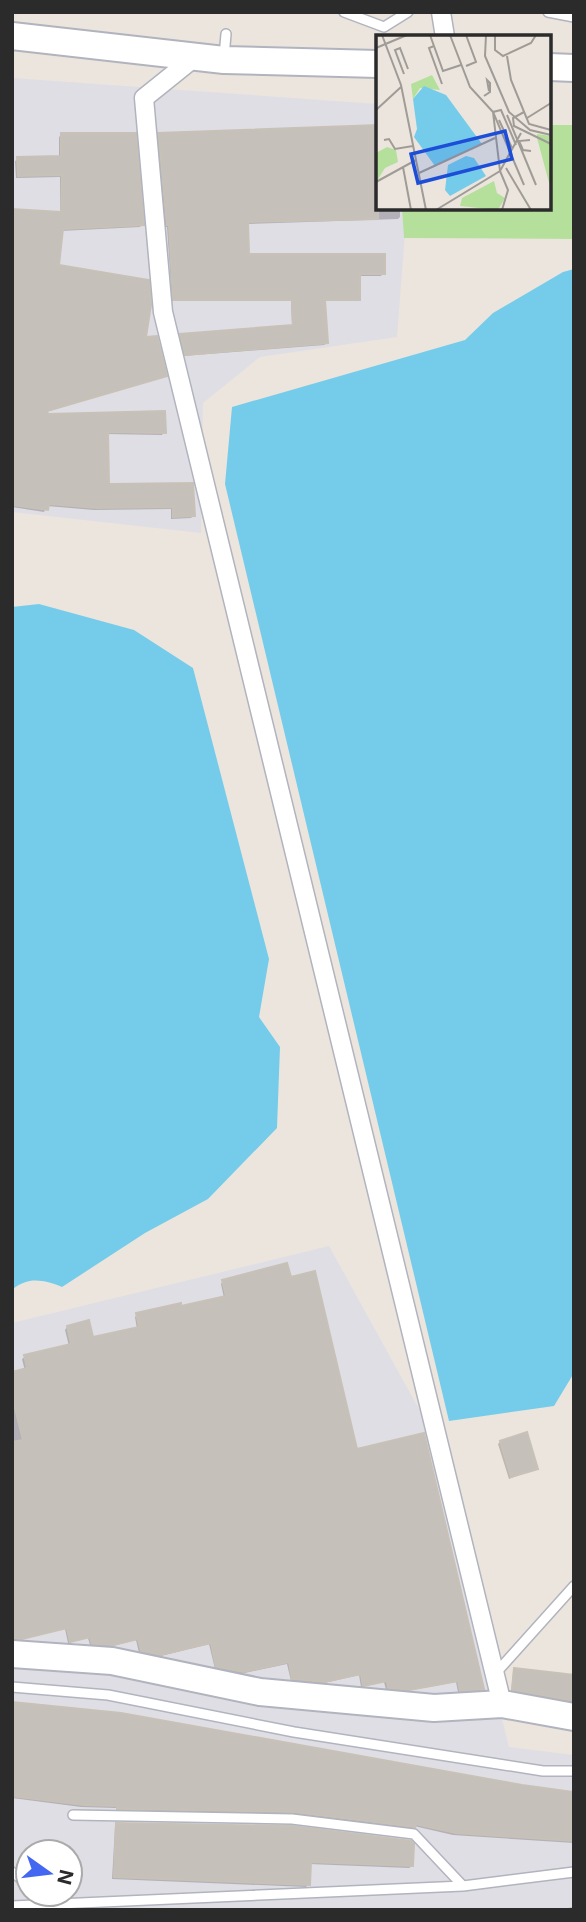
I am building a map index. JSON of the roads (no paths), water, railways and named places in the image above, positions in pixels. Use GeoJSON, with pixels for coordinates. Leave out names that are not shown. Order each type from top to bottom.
{"type":"FeatureCollection","features":[{"type":"Feature","properties":{"kind":"street"},"geometry":{"type":"LineString","coordinates":[[441,12],[444,35]]}},
{"type":"Feature","properties":{"kind":"street"},"geometry":{"type":"LineString","coordinates":[[12,36],[195,57]]}},
{"type":"Feature","properties":{"kind":"street"},"geometry":{"type":"LineString","coordinates":[[376,64],[225,47],[195,57],[144,99],[163,312],[502,1704]]}},
{"type":"Feature","properties":{"kind":"street"},"geometry":{"type":"LineString","coordinates":[[551,67],[574,68]]}},
{"type":"Feature","properties":{"kind":"street"},"geometry":{"type":"LineString","coordinates":[[12,1654],[112,1661],[260,1692],[434,1708],[502,1704],[574,1717]]}},
{"type":"Feature","properties":{"kind":"lane"},"geometry":{"type":"LineString","coordinates":[[344,12],[384,27],[408,12]]}},
{"type":"Feature","properties":{"kind":"lane"},"geometry":{"type":"LineString","coordinates":[[548,12],[574,17]]}},
{"type":"Feature","properties":{"kind":"lane"},"geometry":{"type":"LineString","coordinates":[[494,1675],[574,1586]]}},
{"type":"Feature","properties":{"kind":"lane"},"geometry":{"type":"LineString","coordinates":[[12,1687],[108,1695],[294,1732],[543,1771],[574,1771]]}},
{"type":"Feature","properties":{"kind":"lane"},"geometry":{"type":"LineString","coordinates":[[73,1815],[292,1819],[414,1834],[463,1886]]}},
{"type":"Feature","properties":{"kind":"lane"},"geometry":{"type":"LineString","coordinates":[[84,1906],[463,1886],[574,1872]]}},
{"type":"Feature","properties":{"kind":"water"},"geometry":{"type":"Polygon","coordinates":[[[574,269],[574,1373],[554,1406],[449,1421],[225,484],[232,407],[465,340],[493,313],[563,272],[574,269]]]}},
{"type":"Feature","properties":{"kind":"water"},"geometry":{"type":"Polygon","coordinates":[[[39,604],[134,630],[193,668],[269,959],[259,1017],[280,1047],[277,1128],[208,1199],[145,1233],[62,1287],[30,1281],[12,1290],[12,607],[39,604]]]}}]}
